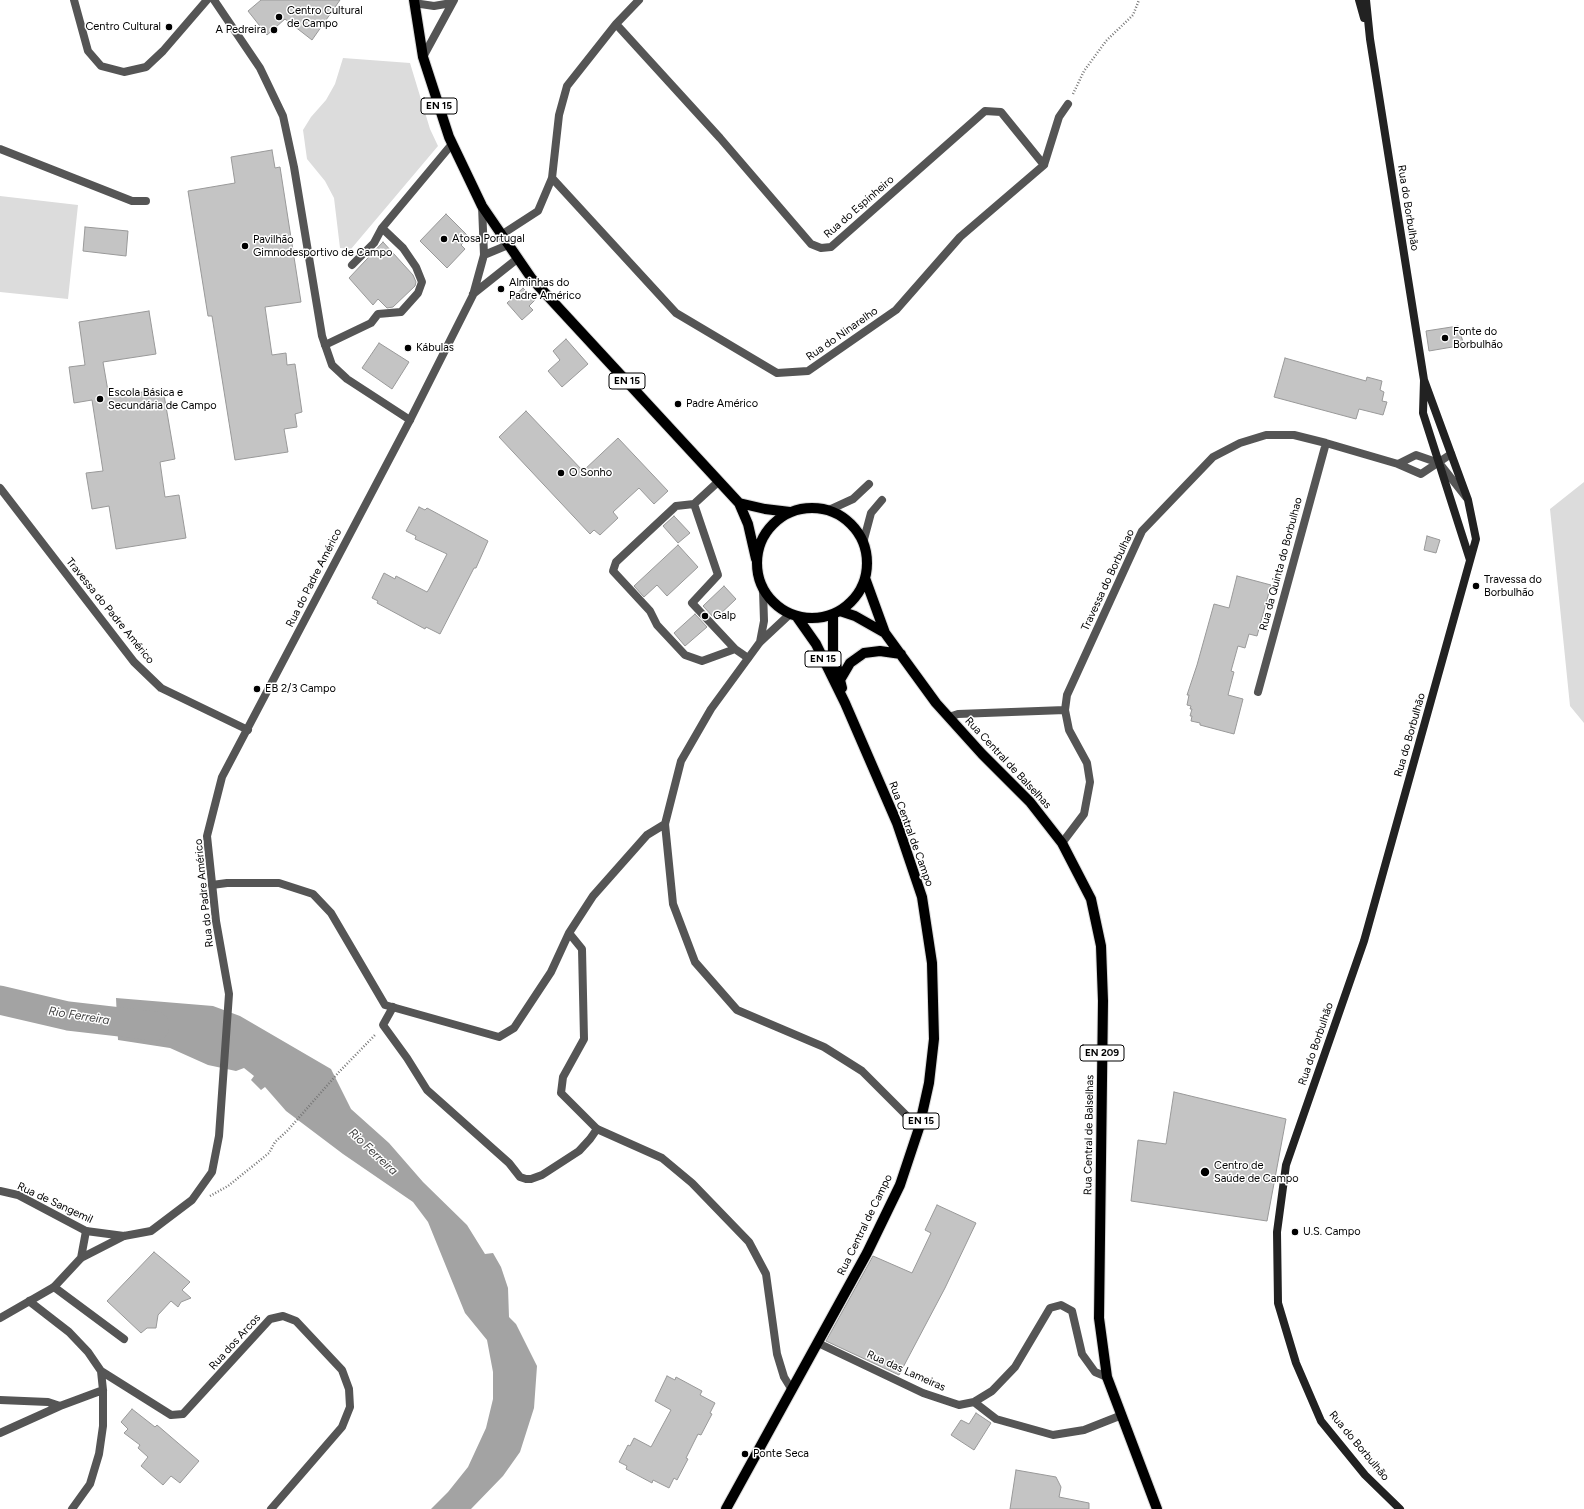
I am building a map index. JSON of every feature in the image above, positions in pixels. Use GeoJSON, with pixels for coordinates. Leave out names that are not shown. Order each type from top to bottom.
{"type":"FeatureCollection","features":[{"type":"Feature","properties":{"kind":"main road","name":"Rua do Borbulhão"},"geometry":{"type":"LineString","coordinates":[[1359,0],[1370,39]]}},
{"type":"Feature","properties":{"kind":"main road","name":"Rua do Borbulhão"},"geometry":{"type":"LineString","coordinates":[[1366,0],[1370,39],[1424,380],[1424,413],[1470,562]]}},
{"type":"Feature","properties":{"kind":"main road","name":"EN 15"},"geometry":{"type":"LineString","coordinates":[[415,1],[423,57],[452,144],[482,206],[532,279],[739,503],[748,524],[756,559],[757,575],[763,590],[770,600],[793,616]]}},
{"type":"Feature","properties":{"kind":"main road","name":"Rua do Borbulhão"},"geometry":{"type":"LineString","coordinates":[[1400,1509],[1365,1475],[1321,1421],[1296,1363],[1278,1303],[1277,1232],[1286,1165],[1364,941],[1476,539],[1468,500],[1424,380]]}},
{"type":"Feature","properties":{"kind":"main road","name":"EN 15"},"geometry":{"type":"LineString","coordinates":[[739,503],[765,509],[790,512]]}},
{"type":"Feature","properties":{"kind":"main road","name":"EN 15"},"geometry":{"type":"LineString","coordinates":[[756,559],[759,544],[766,530],[777,519],[790,512],[810,508],[829,510],[846,519],[856,530],[863,543],[866,554],[865,578],[856,597],[836,613],[833,652],[845,702]]}},
{"type":"Feature","properties":{"kind":"main road","name":"Rua Central de Balselhas"},"geometry":{"type":"LineString","coordinates":[[865,578],[885,633],[936,703],[1030,802],[1062,843],[1091,899],[1101,946],[1103,1001],[1099,1318],[1108,1377],[1157,1509]]}},
{"type":"Feature","properties":{"kind":"main road","name":"Rua Central de Balselhas"},"geometry":{"type":"LineString","coordinates":[[836,613],[855,616],[885,633]]}},
{"type":"Feature","properties":{"kind":"main road"},"geometry":{"type":"LineString","coordinates":[[793,616],[821,618],[836,613]]}},
{"type":"Feature","properties":{"kind":"main road","name":"Rua Central de Campo"},"geometry":{"type":"LineString","coordinates":[[726,1509],[818,1343],[900,1185],[920,1128],[928,1083],[934,1024],[932,963],[922,897],[897,823],[845,702],[816,644],[793,616]]}},
{"type":"Feature","properties":{"kind":"main road"},"geometry":{"type":"LineString","coordinates":[[840,680],[850,663],[864,653],[880,651],[901,654]]}},
{"type":"Feature","properties":{"kind":"street"},"geometry":{"type":"LineString","coordinates":[[74,0],[88,51],[102,66],[124,72],[146,67],[163,51],[207,0]]}},
{"type":"Feature","properties":{"kind":"street"},"geometry":{"type":"LineString","coordinates":[[214,0],[260,68],[283,116],[294,167],[325,345],[332,365],[347,379],[410,420]]}},
{"type":"Feature","properties":{"kind":"street"},"geometry":{"type":"LineString","coordinates":[[501,235],[538,211],[552,178],[559,115],[568,86],[616,24],[639,0]]}},
{"type":"Feature","properties":{"kind":"street"},"geometry":{"type":"LineString","coordinates":[[415,1],[434,6],[452,2]]}},
{"type":"Feature","properties":{"kind":"street"},"geometry":{"type":"LineString","coordinates":[[423,57],[452,2]]}},
{"type":"Feature","properties":{"kind":"street","name":"Rua do Espinheiro"},"geometry":{"type":"LineString","coordinates":[[616,24],[720,138],[811,244],[821,248],[831,247],[984,111],[1001,112],[1044,165]]}},
{"type":"Feature","properties":{"kind":"street"},"geometry":{"type":"LineString","coordinates":[[1044,165],[1059,117],[1068,104]]}},
{"type":"Feature","properties":{"kind":"street"},"geometry":{"type":"LineString","coordinates":[[352,265],[374,243],[382,228],[452,144]]}},
{"type":"Feature","properties":{"kind":"street"},"geometry":{"type":"LineString","coordinates":[[0,149],[132,201],[146,201]]}},
{"type":"Feature","properties":{"kind":"street","name":"Rua do Ninarelho"},"geometry":{"type":"LineString","coordinates":[[552,178],[676,313],[777,373],[808,371],[896,310],[960,237],[1044,165]]}},
{"type":"Feature","properties":{"kind":"street","name":"Rua do Padre Américo"},"geometry":{"type":"LineString","coordinates":[[124,1236],[151,1231],[192,1200],[212,1172],[219,1136],[229,994],[212,885],[207,836],[222,777],[410,420],[473,295],[484,255],[482,206]]}},
{"type":"Feature","properties":{"kind":"street"},"geometry":{"type":"LineString","coordinates":[[325,345],[371,323],[378,314],[401,312],[418,293],[422,282],[416,267],[403,248],[382,228]]}},
{"type":"Feature","properties":{"kind":"street"},"geometry":{"type":"LineString","coordinates":[[484,255],[508,245]]}},
{"type":"Feature","properties":{"kind":"street","name":"Rua do Padre Américo"},"geometry":{"type":"LineString","coordinates":[[473,295],[517,259]]}},
{"type":"Feature","properties":{"kind":"street","name":"Travessa do Borbulhao"},"geometry":{"type":"LineString","coordinates":[[1062,843],[1084,814],[1090,782],[1087,763],[1069,730],[1065,710],[1067,695],[1142,531],[1213,457],[1240,443],[1266,435],[1294,436],[1326,443],[1398,464],[1421,474],[1439,463]]}},
{"type":"Feature","properties":{"kind":"street","name":"Rua da Quinta do Borbulhao"},"geometry":{"type":"LineString","coordinates":[[1258,692],[1326,443]]}},
{"type":"Feature","properties":{"kind":"street"},"geometry":{"type":"LineString","coordinates":[[1398,464],[1416,455],[1439,463],[1451,454]]}},
{"type":"Feature","properties":{"kind":"street","name":"Rua do Borbulhão"},"geometry":{"type":"LineString","coordinates":[[1439,463],[1468,500]]}},
{"type":"Feature","properties":{"kind":"street"},"geometry":{"type":"LineString","coordinates":[[719,481],[694,504],[676,506],[616,562],[613,571],[650,611],[657,625],[685,655],[702,661],[735,649]]}},
{"type":"Feature","properties":{"kind":"street"},"geometry":{"type":"LineString","coordinates":[[829,510],[853,499],[869,484]]}},
{"type":"Feature","properties":{"kind":"street","name":"Travessa do Padre Américo"},"geometry":{"type":"LineString","coordinates":[[0,488],[134,662],[161,688],[248,730]]}},
{"type":"Feature","properties":{"kind":"street"},"geometry":{"type":"LineString","coordinates":[[863,543],[871,513],[882,500]]}},
{"type":"Feature","properties":{"kind":"street"},"geometry":{"type":"LineString","coordinates":[[694,504],[718,575],[692,603],[735,649],[748,658]]}},
{"type":"Feature","properties":{"kind":"street"},"geometry":{"type":"LineString","coordinates":[[760,642],[764,621],[763,590]]}},
{"type":"Feature","properties":{"kind":"street"},"geometry":{"type":"LineString","coordinates":[[793,616],[760,642],[711,709],[681,761],[665,824],[673,904],[695,962],[737,1010],[824,1047],[862,1072],[920,1128]]}},
{"type":"Feature","properties":{"kind":"street"},"geometry":{"type":"LineString","coordinates":[[949,717],[958,714],[1065,710]]}},
{"type":"Feature","properties":{"kind":"street"},"geometry":{"type":"LineString","coordinates":[[212,885],[227,883],[279,883],[313,894],[331,913],[385,1005],[499,1038],[514,1028],[547,978],[569,933],[593,896],[647,835],[665,824]]}},
{"type":"Feature","properties":{"kind":"street"},"geometry":{"type":"LineString","coordinates":[[569,933],[582,949],[584,1039],[563,1077],[561,1093],[597,1129],[662,1158],[692,1183],[749,1242],[766,1274],[777,1354],[784,1377],[792,1390]]}},
{"type":"Feature","properties":{"kind":"street"},"geometry":{"type":"LineString","coordinates":[[393,1007],[383,1025],[407,1058],[427,1090],[509,1163],[520,1177],[531,1179],[542,1175],[578,1151],[590,1140],[597,1129]]}},
{"type":"Feature","properties":{"kind":"street","name":"Rua de Sangemil"},"geometry":{"type":"LineString","coordinates":[[0,1191],[18,1196],[86,1231],[124,1236]]}},
{"type":"Feature","properties":{"kind":"street"},"geometry":{"type":"LineString","coordinates":[[81,1258],[86,1231]]}},
{"type":"Feature","properties":{"kind":"street"},"geometry":{"type":"LineString","coordinates":[[0,1318],[54,1287],[81,1258],[124,1236]]}},
{"type":"Feature","properties":{"kind":"street"},"geometry":{"type":"LineString","coordinates":[[54,1287],[124,1339]]}},
{"type":"Feature","properties":{"kind":"street"},"geometry":{"type":"LineString","coordinates":[[29,1301],[69,1332],[88,1352],[100,1371],[103,1390],[103,1426],[99,1454],[90,1484],[72,1509]]}},
{"type":"Feature","properties":{"kind":"street"},"geometry":{"type":"LineString","coordinates":[[1108,1377],[1094,1372],[1082,1354],[1072,1311],[1061,1305],[1050,1308],[1015,1367],[992,1390],[974,1402],[996,1418],[1053,1435],[1084,1430],[1122,1415]]}},
{"type":"Feature","properties":{"kind":"street","name":"Rua dos Arcos"},"geometry":{"type":"LineString","coordinates":[[100,1371],[171,1415],[184,1414],[270,1319],[283,1316],[296,1321],[342,1370],[349,1389],[350,1407],[338,1433],[271,1509]]}},
{"type":"Feature","properties":{"kind":"street","name":"Rua das Lameiras"},"geometry":{"type":"LineString","coordinates":[[818,1343],[923,1393],[959,1405],[974,1402]]}},
{"type":"Feature","properties":{"kind":"street"},"geometry":{"type":"LineString","coordinates":[[0,1432],[60,1406],[103,1390]]}},
{"type":"Feature","properties":{"kind":"street"},"geometry":{"type":"LineString","coordinates":[[0,1400],[48,1402],[60,1406]]}},
{"type":"Feature","properties":{"kind":"path"},"geometry":{"type":"LineString","coordinates":[[1068,104],[1084,71],[1106,41],[1133,15],[1139,0]]}},
{"type":"Feature","properties":{"kind":"path"},"geometry":{"type":"LineString","coordinates":[[192,1200],[206,1199],[228,1186],[269,1153],[275,1142],[288,1130],[383,1025]]}},
{"type":"Feature","properties":{"kind":"shaded area"},"geometry":{"type":"Polygon","coordinates":[[[343,58],[410,63],[430,129],[438,146],[351,249],[340,248],[334,198],[325,181],[307,159],[303,130],[311,117],[326,100],[335,84],[343,58]]]}},
{"type":"Feature","properties":{"kind":"shaded area"},"geometry":{"type":"Polygon","coordinates":[[[0,196],[78,205],[68,299],[0,292],[0,196]]]}},
{"type":"Feature","properties":{"kind":"shaded area"},"geometry":{"type":"Polygon","coordinates":[[[1584,482],[1584,723],[1570,706],[1550,509],[1584,482]]]}},
{"type":"Feature","properties":{"kind":"water"},"geometry":{"type":"Polygon","coordinates":[[[116,998],[213,1006],[240,1016],[331,1069],[351,1109],[389,1143],[423,1182],[467,1225],[485,1254],[493,1253],[501,1267],[508,1288],[509,1317],[516,1324],[537,1366],[534,1408],[520,1452],[503,1476],[471,1509],[431,1509],[448,1492],[468,1467],[486,1428],[493,1399],[493,1372],[487,1340],[465,1313],[428,1222],[413,1202],[343,1154],[286,1111],[265,1087],[261,1090],[251,1080],[254,1076],[244,1068],[236,1071],[208,1065],[170,1048],[118,1040],[116,998]]]}},
{"type":"Feature","properties":{"kind":"building"},"geometry":{"type":"Polygon","coordinates":[[[261,0],[340,0],[312,40],[285,19],[267,35],[248,11],[261,0]]]}},
{"type":"Feature","properties":{"kind":"building"},"geometry":{"type":"Polygon","coordinates":[[[272,150],[275,168],[280,167],[301,302],[265,307],[272,355],[286,353],[287,365],[295,364],[302,412],[295,414],[297,427],[284,429],[288,452],[235,460],[212,316],[208,316],[188,191],[235,183],[231,157],[272,150]]]}},
{"type":"Feature","properties":{"kind":"building","name":"Atosa Portugal"},"geometry":{"type":"Polygon","coordinates":[[[446,214],[469,237],[461,245],[465,249],[447,268],[420,241],[446,214]]]}},
{"type":"Feature","properties":{"kind":"building"},"geometry":{"type":"Polygon","coordinates":[[[85,227],[128,231],[126,256],[83,251],[85,227]]]}},
{"type":"Feature","properties":{"kind":"building"},"geometry":{"type":"Polygon","coordinates":[[[383,242],[413,275],[416,282],[415,286],[393,307],[387,308],[378,299],[373,305],[349,278],[383,242]]]}},
{"type":"Feature","properties":{"kind":"building"},"geometry":{"type":"Polygon","coordinates":[[[523,288],[535,300],[529,306],[533,310],[522,320],[507,303],[523,288]]]}},
{"type":"Feature","properties":{"kind":"building"},"geometry":{"type":"Polygon","coordinates":[[[149,311],[156,354],[103,362],[109,397],[163,389],[175,459],[160,462],[165,497],[179,495],[186,538],[116,549],[109,506],[92,509],[86,473],[103,471],[92,400],[74,403],[69,367],[85,365],[79,322],[149,311]]]}},
{"type":"Feature","properties":{"kind":"building","name":"Fonte do Borbulhão"},"geometry":{"type":"Polygon","coordinates":[[[1458,326],[1464,345],[1429,351],[1426,331],[1458,326]]]}},
{"type":"Feature","properties":{"kind":"building"},"geometry":{"type":"Polygon","coordinates":[[[566,339],[588,364],[562,387],[548,371],[560,360],[553,351],[566,339]]]}},
{"type":"Feature","properties":{"kind":"building"},"geometry":{"type":"Polygon","coordinates":[[[379,343],[409,362],[392,389],[362,368],[379,343]]]}},
{"type":"Feature","properties":{"kind":"building"},"geometry":{"type":"Polygon","coordinates":[[[1285,358],[1366,381],[1367,377],[1382,381],[1380,390],[1384,392],[1382,401],[1387,402],[1383,415],[1359,409],[1356,419],[1274,397],[1285,358]]]}},
{"type":"Feature","properties":{"kind":"building"},"geometry":{"type":"Polygon","coordinates":[[[526,411],[583,471],[618,438],[668,491],[654,504],[639,488],[613,512],[618,518],[600,535],[594,530],[590,534],[499,437],[526,411]]]}},
{"type":"Feature","properties":{"kind":"building"},"geometry":{"type":"Polygon","coordinates":[[[419,507],[425,510],[427,508],[488,541],[476,568],[474,568],[440,634],[426,627],[425,629],[377,603],[378,601],[372,598],[384,573],[395,579],[396,576],[427,592],[429,589],[447,554],[415,539],[416,536],[406,531],[419,507]]]}},
{"type":"Feature","properties":{"kind":"building"},"geometry":{"type":"Polygon","coordinates":[[[674,516],[690,533],[678,543],[663,526],[674,516]]]}},
{"type":"Feature","properties":{"kind":"building"},"geometry":{"type":"Polygon","coordinates":[[[1427,536],[1440,540],[1436,553],[1424,550],[1427,536]]]}},
{"type":"Feature","properties":{"kind":"building"},"geometry":{"type":"Polygon","coordinates":[[[678,545],[698,567],[667,596],[657,585],[644,597],[634,586],[678,545]]]}},
{"type":"Feature","properties":{"kind":"building"},"geometry":{"type":"Polygon","coordinates":[[[1237,576],[1271,585],[1257,636],[1249,634],[1245,648],[1238,646],[1231,671],[1234,672],[1228,695],[1243,699],[1234,734],[1200,725],[1200,723],[1191,721],[1192,716],[1190,716],[1192,709],[1190,709],[1191,706],[1187,705],[1189,695],[1187,695],[1214,604],[1229,608],[1237,576]]]}},
{"type":"Feature","properties":{"kind":"building"},"geometry":{"type":"Polygon","coordinates":[[[724,586],[736,599],[715,619],[703,606],[724,586]]]}},
{"type":"Feature","properties":{"kind":"building"},"geometry":{"type":"Polygon","coordinates":[[[695,614],[707,627],[685,646],[674,633],[695,614]]]}},
{"type":"Feature","properties":{"kind":"building","name":"Centro de Saúde de Campo"},"geometry":{"type":"Polygon","coordinates":[[[1174,1092],[1286,1119],[1267,1221],[1131,1201],[1138,1140],[1166,1144],[1174,1092]]]}},
{"type":"Feature","properties":{"kind":"building"},"geometry":{"type":"Polygon","coordinates":[[[937,1205],[976,1223],[945,1288],[899,1375],[826,1341],[873,1256],[912,1273],[931,1233],[925,1230],[937,1205]]]}},
{"type":"Feature","properties":{"kind":"building"},"geometry":{"type":"Polygon","coordinates":[[[154,1252],[190,1282],[182,1290],[191,1298],[181,1302],[178,1307],[171,1301],[158,1315],[156,1328],[147,1328],[141,1333],[107,1301],[154,1252]]]}},
{"type":"Feature","properties":{"kind":"building"},"geometry":{"type":"Polygon","coordinates":[[[667,1376],[675,1380],[676,1377],[702,1391],[700,1395],[715,1403],[710,1413],[712,1414],[701,1435],[698,1434],[686,1458],[688,1459],[677,1480],[674,1478],[669,1488],[653,1480],[652,1483],[626,1469],[627,1466],[619,1462],[628,1445],[630,1446],[634,1438],[651,1447],[671,1410],[655,1401],[667,1376]]]}},
{"type":"Feature","properties":{"kind":"building"},"geometry":{"type":"Polygon","coordinates":[[[132,1409],[155,1427],[157,1425],[199,1461],[180,1483],[171,1476],[163,1485],[141,1466],[148,1457],[138,1448],[140,1445],[124,1433],[128,1429],[121,1422],[132,1409]]]}},
{"type":"Feature","properties":{"kind":"building"},"geometry":{"type":"Polygon","coordinates":[[[976,1413],[991,1423],[974,1450],[951,1435],[961,1420],[969,1424],[976,1413]]]}},
{"type":"Feature","properties":{"kind":"building"},"geometry":{"type":"Polygon","coordinates":[[[1016,1470],[1056,1477],[1061,1487],[1059,1497],[1089,1503],[1089,1509],[1010,1509],[1016,1470]]]}},
{"type":"Feature","properties":{"kind":"waterway","name":"Rio Ferreira"},"geometry":{"type":"LineString","coordinates":[[0,1000],[68,1016],[155,1026]]}},
{"type":"Feature","properties":{"kind":"place","name":"Centro Cultural de Campo"},"geometry":{"type":"Point","coordinates":[279,17]}},
{"type":"Feature","properties":{"kind":"place","name":"Centro Cultural"},"geometry":{"type":"Point","coordinates":[169,27]}},
{"type":"Feature","properties":{"kind":"place","name":"A Pedreira"},"geometry":{"type":"Point","coordinates":[274,30]}},
{"type":"Feature","properties":{"kind":"place","name":"Atosa Portugal"},"geometry":{"type":"Point","coordinates":[444,239]}},
{"type":"Feature","properties":{"kind":"place","name":"Pavilhão Gimnodesportivo de Campo"},"geometry":{"type":"Point","coordinates":[245,246]}},
{"type":"Feature","properties":{"kind":"place","name":"Alminhas do Padre Américo"},"geometry":{"type":"Point","coordinates":[501,289]}},
{"type":"Feature","properties":{"kind":"place","name":"Fonte do Borbulhão"},"geometry":{"type":"Point","coordinates":[1445,338]}},
{"type":"Feature","properties":{"kind":"place","name":"Kábulas"},"geometry":{"type":"Point","coordinates":[408,348]}},
{"type":"Feature","properties":{"kind":"place","name":"Escola Básica e Secundária de Campo"},"geometry":{"type":"Point","coordinates":[100,399]}},
{"type":"Feature","properties":{"kind":"place","name":"Padre Américo"},"geometry":{"type":"Point","coordinates":[678,404]}},
{"type":"Feature","properties":{"kind":"place","name":"O Sonho"},"geometry":{"type":"Point","coordinates":[561,473]}},
{"type":"Feature","properties":{"kind":"place","name":"Travessa do Borbulhão"},"geometry":{"type":"Point","coordinates":[1476,586]}},
{"type":"Feature","properties":{"kind":"place","name":"Galp"},"geometry":{"type":"Point","coordinates":[705,616]}},
{"type":"Feature","properties":{"kind":"place","name":"EB 2/3 Campo"},"geometry":{"type":"Point","coordinates":[257,689]}},
{"type":"Feature","properties":{"kind":"place","name":"Centro de Saúde de Campo"},"geometry":{"type":"Point","coordinates":[1205,1172]}},
{"type":"Feature","properties":{"kind":"place","name":"U.S. Campo"},"geometry":{"type":"Point","coordinates":[1295,1232]}},
{"type":"Feature","properties":{"kind":"place","name":"Ponte Seca"},"geometry":{"type":"Point","coordinates":[745,1454]}}]}
